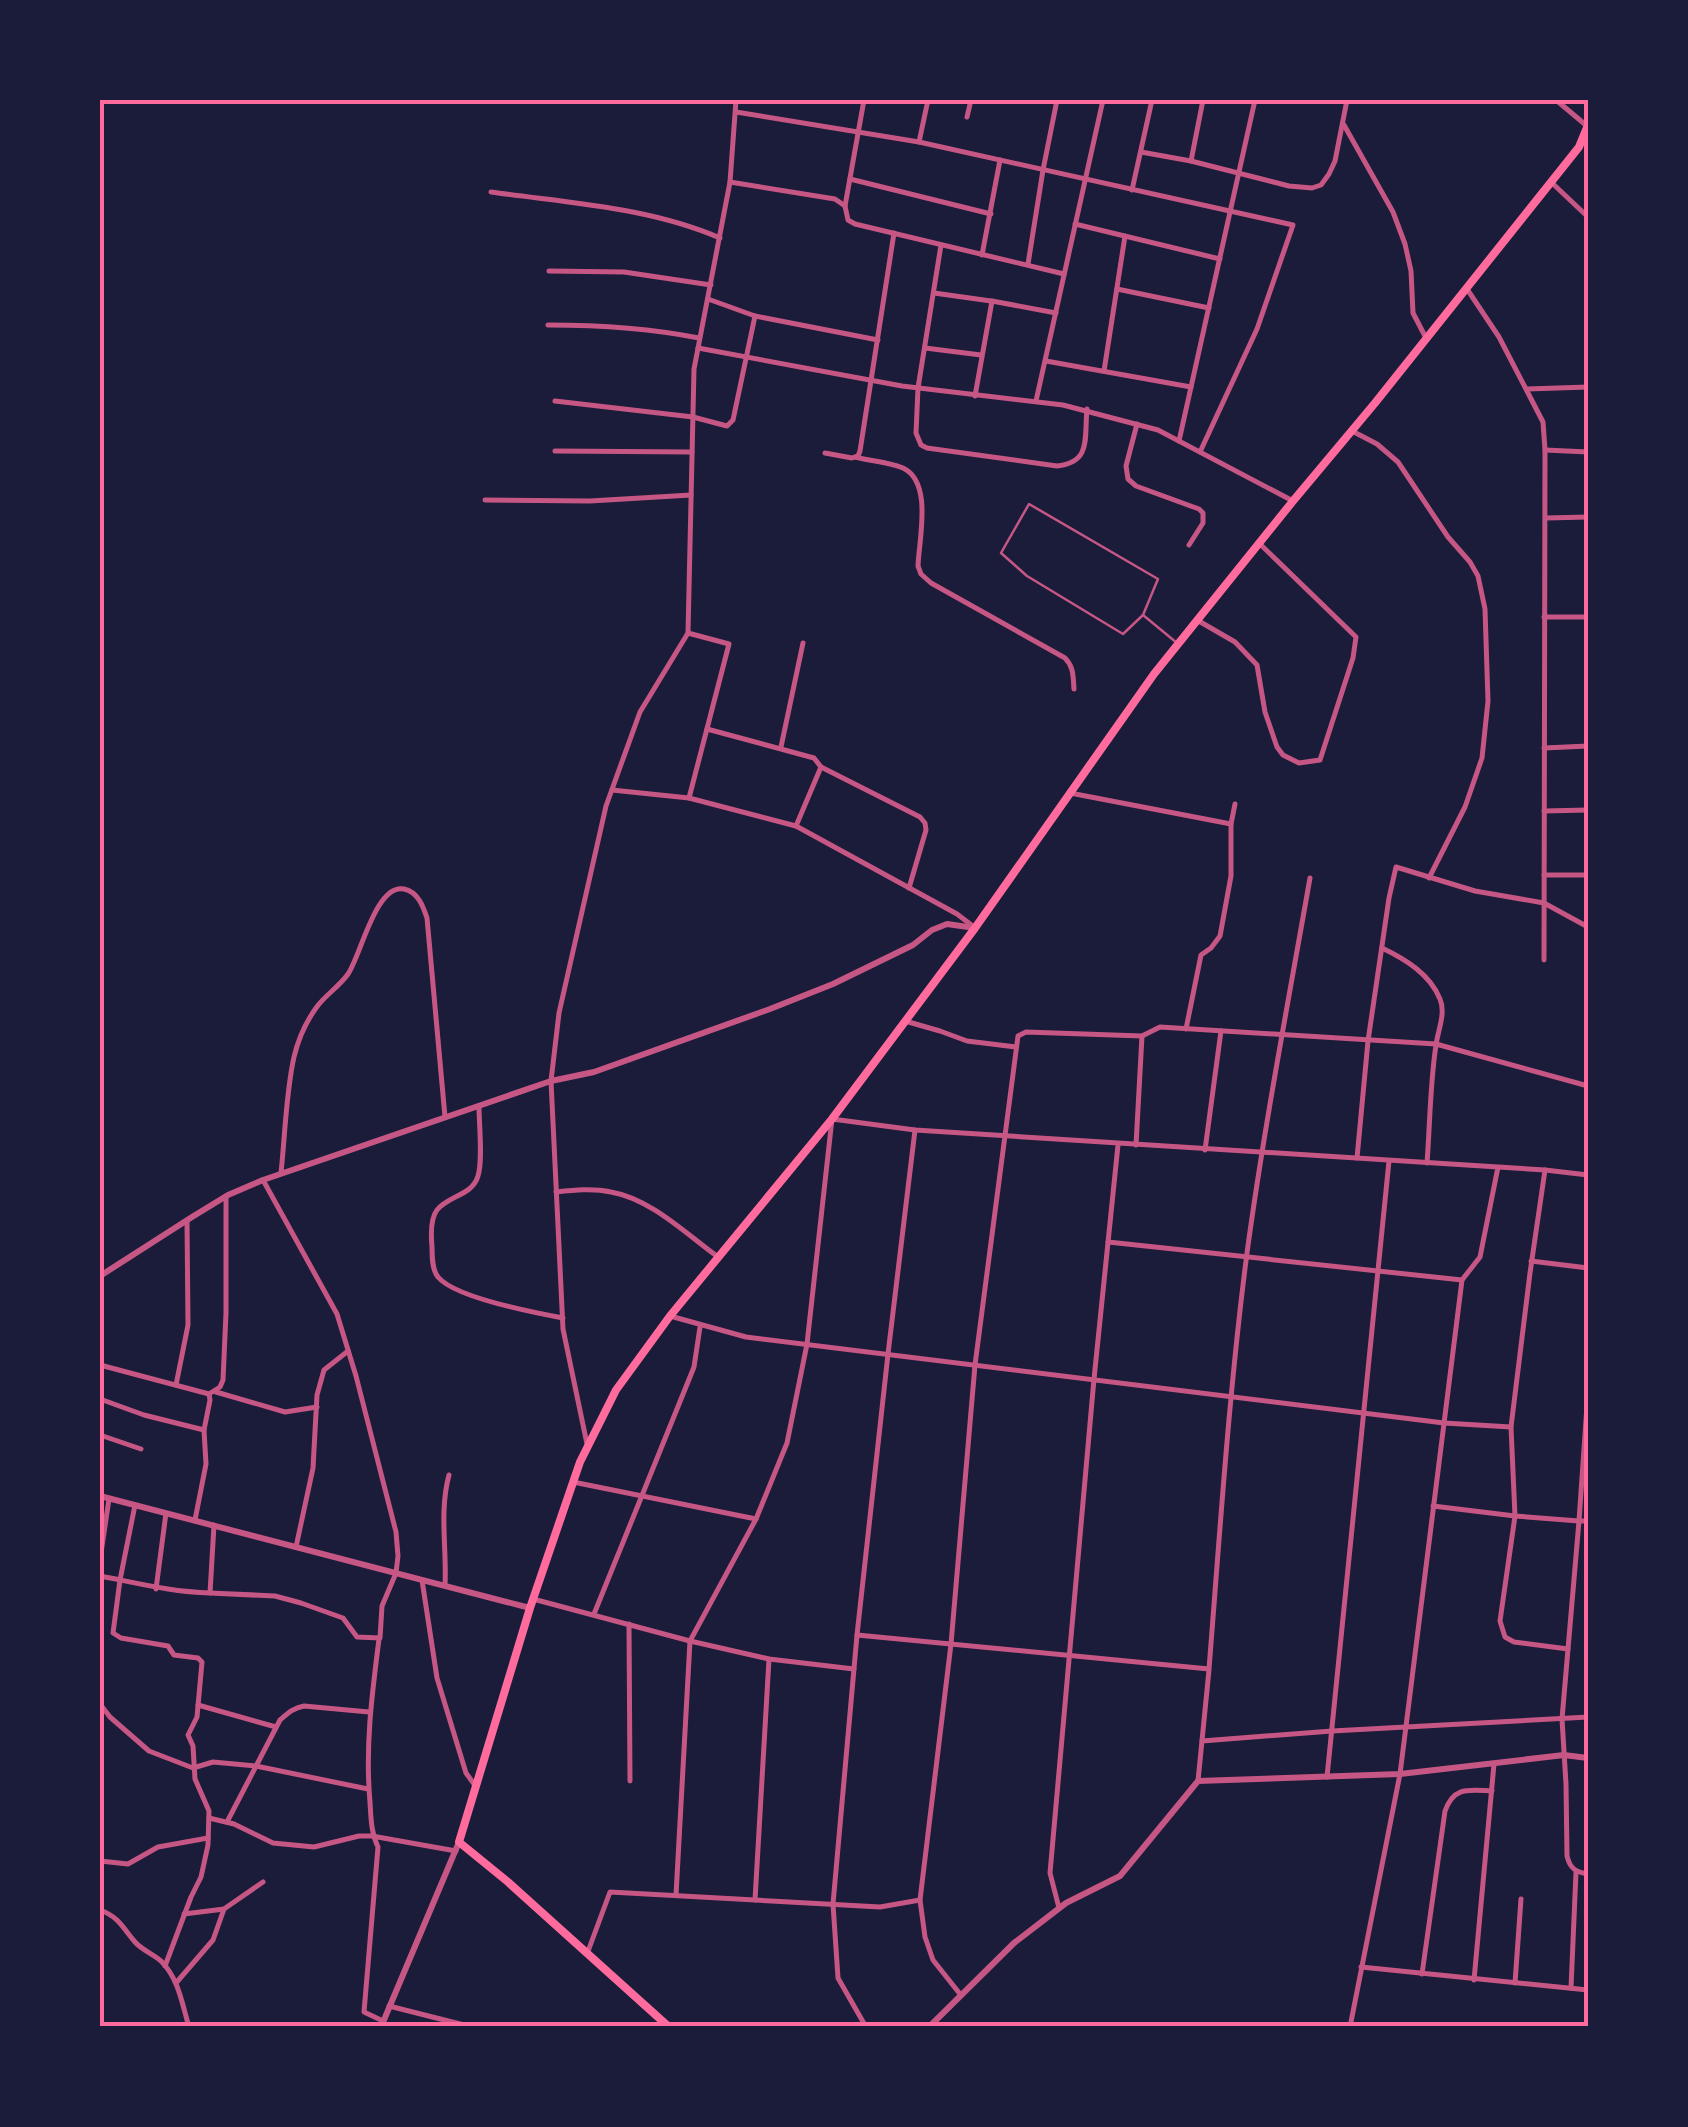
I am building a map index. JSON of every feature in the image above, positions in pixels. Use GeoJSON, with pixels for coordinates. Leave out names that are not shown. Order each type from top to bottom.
{"type":"FeatureCollection","features":[{"type":"Feature","properties":{"kind":"main road"},"geometry":{"type":"LineString","coordinates":[[669,2027],[508,1882],[458,1846],[532,1604],[587,1447],[616,1390],[670,1316],[832,1119],[975,928],[1154,674],[1579,147],[1588,126]]}},
{"type":"Feature","properties":{"kind":"street"},"geometry":{"type":"LineString","coordinates":[[587,1447],[562,1318],[550,1081],[559,1013],[606,806],[640,712],[688,633],[694,369],[730,182],[736,100]]}},
{"type":"Feature","properties":{"kind":"street"},"geometry":{"type":"LineString","coordinates":[[864,100],[845,206],[848,220],[1064,274]]}},
{"type":"Feature","properties":{"kind":"street"},"geometry":{"type":"LineString","coordinates":[[919,142],[928,100]]}},
{"type":"Feature","properties":{"kind":"street"},"geometry":{"type":"LineString","coordinates":[[967,117],[972,100]]}},
{"type":"Feature","properties":{"kind":"street"},"geometry":{"type":"LineString","coordinates":[[1028,265],[1057,100]]}},
{"type":"Feature","properties":{"kind":"street"},"geometry":{"type":"LineString","coordinates":[[1036,402],[1103,100]]}},
{"type":"Feature","properties":{"kind":"street"},"geometry":{"type":"LineString","coordinates":[[1132,190],[1152,100]]}},
{"type":"Feature","properties":{"kind":"street"},"geometry":{"type":"LineString","coordinates":[[1191,161],[1203,100]]}},
{"type":"Feature","properties":{"kind":"street"},"geometry":{"type":"LineString","coordinates":[[1179,441],[1255,100]]}},
{"type":"Feature","properties":{"kind":"street"},"geometry":{"type":"LineString","coordinates":[[1141,152],[1312,188],[1321,185],[1336,161],[1347,100]]}},
{"type":"Feature","properties":{"kind":"street"},"geometry":{"type":"LineString","coordinates":[[1556,100],[1588,126]]}},
{"type":"Feature","properties":{"kind":"street"},"geometry":{"type":"LineString","coordinates":[[736,112],[919,142],[1293,225],[1258,329],[1200,452]]}},
{"type":"Feature","properties":{"kind":"street"},"geometry":{"type":"LineString","coordinates":[[1344,124],[1393,212],[1405,244],[1413,313],[1426,338]]}},
{"type":"Feature","properties":{"kind":"street"},"geometry":{"type":"LineString","coordinates":[[982,254],[1000,160]]}},
{"type":"Feature","properties":{"kind":"street"},"geometry":{"type":"LineString","coordinates":[[850,179],[991,214]]}},
{"type":"Feature","properties":{"kind":"street"},"geometry":{"type":"LineString","coordinates":[[730,182],[835,199],[845,206]]}},
{"type":"Feature","properties":{"kind":"street"},"geometry":{"type":"LineString","coordinates":[[1551,182],[1588,217]]}},
{"type":"Feature","properties":{"kind":"street"},"geometry":{"type":"LineString","coordinates":[[491,192],[652,214],[720,238]]}},
{"type":"Feature","properties":{"kind":"street"},"geometry":{"type":"LineString","coordinates":[[1076,224],[1220,260]]}},
{"type":"Feature","properties":{"kind":"street"},"geometry":{"type":"LineString","coordinates":[[855,458],[860,452],[894,233]]}},
{"type":"Feature","properties":{"kind":"street"},"geometry":{"type":"LineString","coordinates":[[1104,371],[1126,236]]}},
{"type":"Feature","properties":{"kind":"street"},"geometry":{"type":"LineString","coordinates":[[941,245],[918,388],[916,433],[920,444],[1057,466],[1071,464],[1084,452],[1086,410]]}},
{"type":"Feature","properties":{"kind":"street"},"geometry":{"type":"LineString","coordinates":[[549,271],[624,272],[711,284]]}},
{"type":"Feature","properties":{"kind":"street"},"geometry":{"type":"LineString","coordinates":[[1466,287],[1500,337],[1543,422],[1544,960]]}},
{"type":"Feature","properties":{"kind":"street"},"geometry":{"type":"LineString","coordinates":[[1117,289],[1209,308]]}},
{"type":"Feature","properties":{"kind":"street"},"geometry":{"type":"LineString","coordinates":[[934,293],[1056,313]]}},
{"type":"Feature","properties":{"kind":"street"},"geometry":{"type":"LineString","coordinates":[[708,300],[755,316],[878,340]]}},
{"type":"Feature","properties":{"kind":"street"},"geometry":{"type":"LineString","coordinates":[[976,396],[992,301]]}},
{"type":"Feature","properties":{"kind":"street"},"geometry":{"type":"LineString","coordinates":[[555,401],[693,417],[722,426],[730,424],[755,316]]}},
{"type":"Feature","properties":{"kind":"street"},"geometry":{"type":"LineString","coordinates":[[548,325],[635,328],[700,339]]}},
{"type":"Feature","properties":{"kind":"street"},"geometry":{"type":"LineString","coordinates":[[698,348],[918,388],[1086,410],[1158,430],[1292,501]]}},
{"type":"Feature","properties":{"kind":"street"},"geometry":{"type":"LineString","coordinates":[[924,348],[982,356]]}},
{"type":"Feature","properties":{"kind":"street"},"geometry":{"type":"LineString","coordinates":[[1045,361],[1191,386]]}},
{"type":"Feature","properties":{"kind":"street"},"geometry":{"type":"LineString","coordinates":[[1527,389],[1588,387]]}},
{"type":"Feature","properties":{"kind":"street"},"geometry":{"type":"LineString","coordinates":[[1137,424],[1126,466],[1128,479],[1136,486],[1203,513],[1203,523],[1189,545]]}},
{"type":"Feature","properties":{"kind":"street"},"geometry":{"type":"LineString","coordinates":[[1352,431],[1377,444],[1398,462],[1448,537],[1470,562],[1478,576],[1485,608],[1488,701],[1482,758],[1465,807],[1428,878]]}},
{"type":"Feature","properties":{"kind":"street"},"geometry":{"type":"LineString","coordinates":[[1545,450],[1588,452]]}},
{"type":"Feature","properties":{"kind":"street"},"geometry":{"type":"LineString","coordinates":[[555,451],[692,452]]}},
{"type":"Feature","properties":{"kind":"street"},"geometry":{"type":"LineString","coordinates":[[825,453],[903,468],[918,484],[922,498],[918,566],[921,574],[1065,658],[1071,664],[1074,688]]}},
{"type":"Feature","properties":{"kind":"street"},"geometry":{"type":"LineString","coordinates":[[485,500],[590,501],[691,495]]}},
{"type":"Feature","properties":{"kind":"street"},"geometry":{"type":"LineString","coordinates":[[1545,518],[1588,518]]}},
{"type":"Feature","properties":{"kind":"street"},"geometry":{"type":"LineString","coordinates":[[1198,620],[1235,642],[1257,665],[1276,747],[1298,763],[1320,760],[1356,638],[1259,543]]}},
{"type":"Feature","properties":{"kind":"street"},"geometry":{"type":"LineString","coordinates":[[1544,617],[1588,617]]}},
{"type":"Feature","properties":{"kind":"street"},"geometry":{"type":"LineString","coordinates":[[688,633],[729,644],[689,798]]}},
{"type":"Feature","properties":{"kind":"street"},"geometry":{"type":"LineString","coordinates":[[781,749],[803,642]]}},
{"type":"Feature","properties":{"kind":"street"},"geometry":{"type":"LineString","coordinates":[[707,729],[814,758],[821,767],[920,817],[926,830],[909,888]]}},
{"type":"Feature","properties":{"kind":"street"},"geometry":{"type":"LineString","coordinates":[[1544,748],[1588,746]]}},
{"type":"Feature","properties":{"kind":"street"},"geometry":{"type":"LineString","coordinates":[[796,826],[821,767]]}},
{"type":"Feature","properties":{"kind":"street"},"geometry":{"type":"LineString","coordinates":[[612,790],[689,798],[796,826],[957,914],[975,928]]}},
{"type":"Feature","properties":{"kind":"street"},"geometry":{"type":"LineString","coordinates":[[1070,793],[1231,824]]}},
{"type":"Feature","properties":{"kind":"street"},"geometry":{"type":"LineString","coordinates":[[1186,1029],[1201,955],[1220,936],[1232,876],[1231,824],[1235,804]]}},
{"type":"Feature","properties":{"kind":"street"},"geometry":{"type":"LineString","coordinates":[[1544,811],[1588,810]]}},
{"type":"Feature","properties":{"kind":"street"},"geometry":{"type":"LineString","coordinates":[[1356,1158],[1368,1040],[1396,867],[1475,891],[1544,903],[1588,927]]}},
{"type":"Feature","properties":{"kind":"street"},"geometry":{"type":"LineString","coordinates":[[1544,875],[1588,874]]}},
{"type":"Feature","properties":{"kind":"street"},"geometry":{"type":"LineString","coordinates":[[930,2027],[1014,1943],[1059,1908],[1120,1876],[1198,1781],[1247,1258],[1261,1153],[1310,878]]}},
{"type":"Feature","properties":{"kind":"street"},"geometry":{"type":"LineString","coordinates":[[281,1172],[294,1059],[302,1032],[317,1006],[354,963],[380,903],[392,890],[402,888],[411,892],[421,901],[427,918],[445,1117]]}},
{"type":"Feature","properties":{"kind":"street"},"geometry":{"type":"LineString","coordinates":[[100,1276],[226,1197],[281,1172],[550,1081],[594,1072],[786,1003],[913,945],[947,924],[975,928]]}},
{"type":"Feature","properties":{"kind":"street"},"geometry":{"type":"LineString","coordinates":[[1382,948],[1418,969],[1442,1002],[1426,1163]]}},
{"type":"Feature","properties":{"kind":"street"},"geometry":{"type":"LineString","coordinates":[[904,1022],[967,1041],[1016,1047]]}},
{"type":"Feature","properties":{"kind":"street"},"geometry":{"type":"LineString","coordinates":[[960,1994],[933,1960],[920,1900],[951,1644],[976,1365],[1018,1036],[1026,1032],[1142,1036],[1160,1027],[1436,1044],[1588,1086]]}},
{"type":"Feature","properties":{"kind":"street"},"geometry":{"type":"LineString","coordinates":[[1205,1150],[1221,1031]]}},
{"type":"Feature","properties":{"kind":"street"},"geometry":{"type":"LineString","coordinates":[[1136,1145],[1142,1036]]}},
{"type":"Feature","properties":{"kind":"street"},"geometry":{"type":"LineString","coordinates":[[479,1106],[479,1173],[470,1190],[436,1210],[431,1242],[434,1268],[438,1278],[452,1288],[510,1309],[562,1318]]}},
{"type":"Feature","properties":{"kind":"street"},"geometry":{"type":"LineString","coordinates":[[676,1896],[690,1641],[756,1519],[786,1443],[807,1344],[832,1119],[915,1130],[1588,1175]]}},
{"type":"Feature","properties":{"kind":"street"},"geometry":{"type":"LineString","coordinates":[[866,2027],[838,1978],[833,1904],[854,1669],[915,1130]]}},
{"type":"Feature","properties":{"kind":"street"},"geometry":{"type":"LineString","coordinates":[[1059,1908],[1050,1873],[1118,1144]]}},
{"type":"Feature","properties":{"kind":"street"},"geometry":{"type":"LineString","coordinates":[[1327,1777],[1389,1161]]}},
{"type":"Feature","properties":{"kind":"street"},"geometry":{"type":"LineString","coordinates":[[1350,2027],[1400,1774],[1462,1280],[1480,1257],[1498,1167]]}},
{"type":"Feature","properties":{"kind":"street"},"geometry":{"type":"LineString","coordinates":[[1545,1170],[1511,1427],[1515,1516],[1500,1621],[1505,1637],[1514,1642],[1568,1649]]}},
{"type":"Feature","properties":{"kind":"street"},"geometry":{"type":"LineString","coordinates":[[208,1818],[227,1822],[273,1843],[314,1847],[372,1836],[458,1846],[382,2024],[364,2012],[378,1848],[372,1836],[368,1789],[369,1712],[382,1606],[396,1573],[396,1532],[336,1314],[263,1180]]}},
{"type":"Feature","properties":{"kind":"street"},"geometry":{"type":"LineString","coordinates":[[556,1192],[614,1192],[648,1205],[718,1257]]}},
{"type":"Feature","properties":{"kind":"street"},"geometry":{"type":"LineString","coordinates":[[195,1520],[206,1464],[204,1430],[210,1400],[223,1380],[226,1197]]}},
{"type":"Feature","properties":{"kind":"street"},"geometry":{"type":"LineString","coordinates":[[176,1385],[188,1325],[187,1220]]}},
{"type":"Feature","properties":{"kind":"street"},"geometry":{"type":"LineString","coordinates":[[1108,1242],[1462,1280]]}},
{"type":"Feature","properties":{"kind":"street"},"geometry":{"type":"LineString","coordinates":[[1532,1262],[1588,1268]]}},
{"type":"Feature","properties":{"kind":"street"},"geometry":{"type":"LineString","coordinates":[[670,1316],[746,1336],[1444,1423],[1511,1427]]}},
{"type":"Feature","properties":{"kind":"street"},"geometry":{"type":"LineString","coordinates":[[594,1614],[694,1366],[700,1326]]}},
{"type":"Feature","properties":{"kind":"street"},"geometry":{"type":"LineString","coordinates":[[296,1547],[313,1468],[317,1395],[324,1370],[348,1352]]}},
{"type":"Feature","properties":{"kind":"street"},"geometry":{"type":"LineString","coordinates":[[100,1365],[285,1412],[317,1407]]}},
{"type":"Feature","properties":{"kind":"street"},"geometry":{"type":"LineString","coordinates":[[1588,1390],[1562,1719],[1567,1856],[1576,1872],[1588,1874]]}},
{"type":"Feature","properties":{"kind":"street"},"geometry":{"type":"LineString","coordinates":[[100,1409],[101,1400],[204,1430]]}},
{"type":"Feature","properties":{"kind":"street"},"geometry":{"type":"LineString","coordinates":[[100,1435],[140,1448]]}},
{"type":"Feature","properties":{"kind":"street"},"geometry":{"type":"LineString","coordinates":[[445,1586],[444,1493],[448,1475]]}},
{"type":"Feature","properties":{"kind":"street"},"geometry":{"type":"LineString","coordinates":[[573,1482],[756,1519]]}},
{"type":"Feature","properties":{"kind":"street"},"geometry":{"type":"LineString","coordinates":[[100,1560],[104,1497],[445,1586],[594,1614],[768,1659],[854,1669]]}},
{"type":"Feature","properties":{"kind":"street"},"geometry":{"type":"LineString","coordinates":[[134,1505],[113,1633],[121,1638],[168,1646],[176,1656],[201,1660],[198,1717],[188,1735],[208,1818],[206,1860],[165,1966]]}},
{"type":"Feature","properties":{"kind":"street"},"geometry":{"type":"LineString","coordinates":[[1434,1506],[1588,1522]]}},
{"type":"Feature","properties":{"kind":"street"},"geometry":{"type":"LineString","coordinates":[[156,1589],[166,1513]]}},
{"type":"Feature","properties":{"kind":"street"},"geometry":{"type":"LineString","coordinates":[[210,1593],[214,1525]]}},
{"type":"Feature","properties":{"kind":"street"},"geometry":{"type":"LineString","coordinates":[[100,1576],[180,1592],[275,1596],[342,1618],[357,1637],[380,1638]]}},
{"type":"Feature","properties":{"kind":"street"},"geometry":{"type":"LineString","coordinates":[[422,1580],[437,1678],[466,1773],[476,1786]]}},
{"type":"Feature","properties":{"kind":"street"},"geometry":{"type":"LineString","coordinates":[[629,1623],[630,1781]]}},
{"type":"Feature","properties":{"kind":"street"},"geometry":{"type":"LineString","coordinates":[[858,1635],[1208,1669]]}},
{"type":"Feature","properties":{"kind":"street"},"geometry":{"type":"LineString","coordinates":[[754,1900],[768,1659]]}},
{"type":"Feature","properties":{"kind":"street"},"geometry":{"type":"LineString","coordinates":[[100,1704],[149,1750],[193,1768],[212,1762],[256,1766],[368,1789]]}},
{"type":"Feature","properties":{"kind":"street"},"geometry":{"type":"LineString","coordinates":[[198,1705],[276,1728]]}},
{"type":"Feature","properties":{"kind":"street"},"geometry":{"type":"LineString","coordinates":[[227,1822],[280,1720],[296,1707],[369,1712]]}},
{"type":"Feature","properties":{"kind":"street"},"geometry":{"type":"LineString","coordinates":[[1202,1741],[1588,1717]]}},
{"type":"Feature","properties":{"kind":"street"},"geometry":{"type":"LineString","coordinates":[[1198,1781],[1400,1774],[1564,1756],[1588,1758]]}},
{"type":"Feature","properties":{"kind":"street"},"geometry":{"type":"LineString","coordinates":[[1474,1980],[1494,1763]]}},
{"type":"Feature","properties":{"kind":"street"},"geometry":{"type":"LineString","coordinates":[[1422,1974],[1444,1812],[1455,1794],[1467,1790],[1492,1791]]}},
{"type":"Feature","properties":{"kind":"street"},"geometry":{"type":"LineString","coordinates":[[100,1862],[128,1864],[158,1847],[208,1838]]}},
{"type":"Feature","properties":{"kind":"street"},"geometry":{"type":"LineString","coordinates":[[1572,1988],[1576,1872]]}},
{"type":"Feature","properties":{"kind":"street"},"geometry":{"type":"LineString","coordinates":[[184,1914],[224,1909],[263,1882]]}},
{"type":"Feature","properties":{"kind":"street"},"geometry":{"type":"LineString","coordinates":[[586,1954],[610,1892],[880,1907],[920,1900]]}},
{"type":"Feature","properties":{"kind":"street"},"geometry":{"type":"LineString","coordinates":[[1516,1984],[1521,1899]]}},
{"type":"Feature","properties":{"kind":"street"},"geometry":{"type":"LineString","coordinates":[[176,1983],[213,1940],[224,1909]]}},
{"type":"Feature","properties":{"kind":"street"},"geometry":{"type":"LineString","coordinates":[[100,1910],[119,1920],[135,1942],[165,1966],[176,1983],[189,2027]]}},
{"type":"Feature","properties":{"kind":"street"},"geometry":{"type":"LineString","coordinates":[[1361,1967],[1588,1990]]}},
{"type":"Feature","properties":{"kind":"street"},"geometry":{"type":"LineString","coordinates":[[389,2006],[472,2027]]}},
{"type":"Feature","properties":{"kind":"lane"},"geometry":{"type":"LineString","coordinates":[[1029,504],[1158,579],[1143,615],[1123,634],[1027,576],[1001,553],[1029,504]]}},
{"type":"Feature","properties":{"kind":"lane"},"geometry":{"type":"LineString","coordinates":[[1143,615],[1178,644]]}}]}
